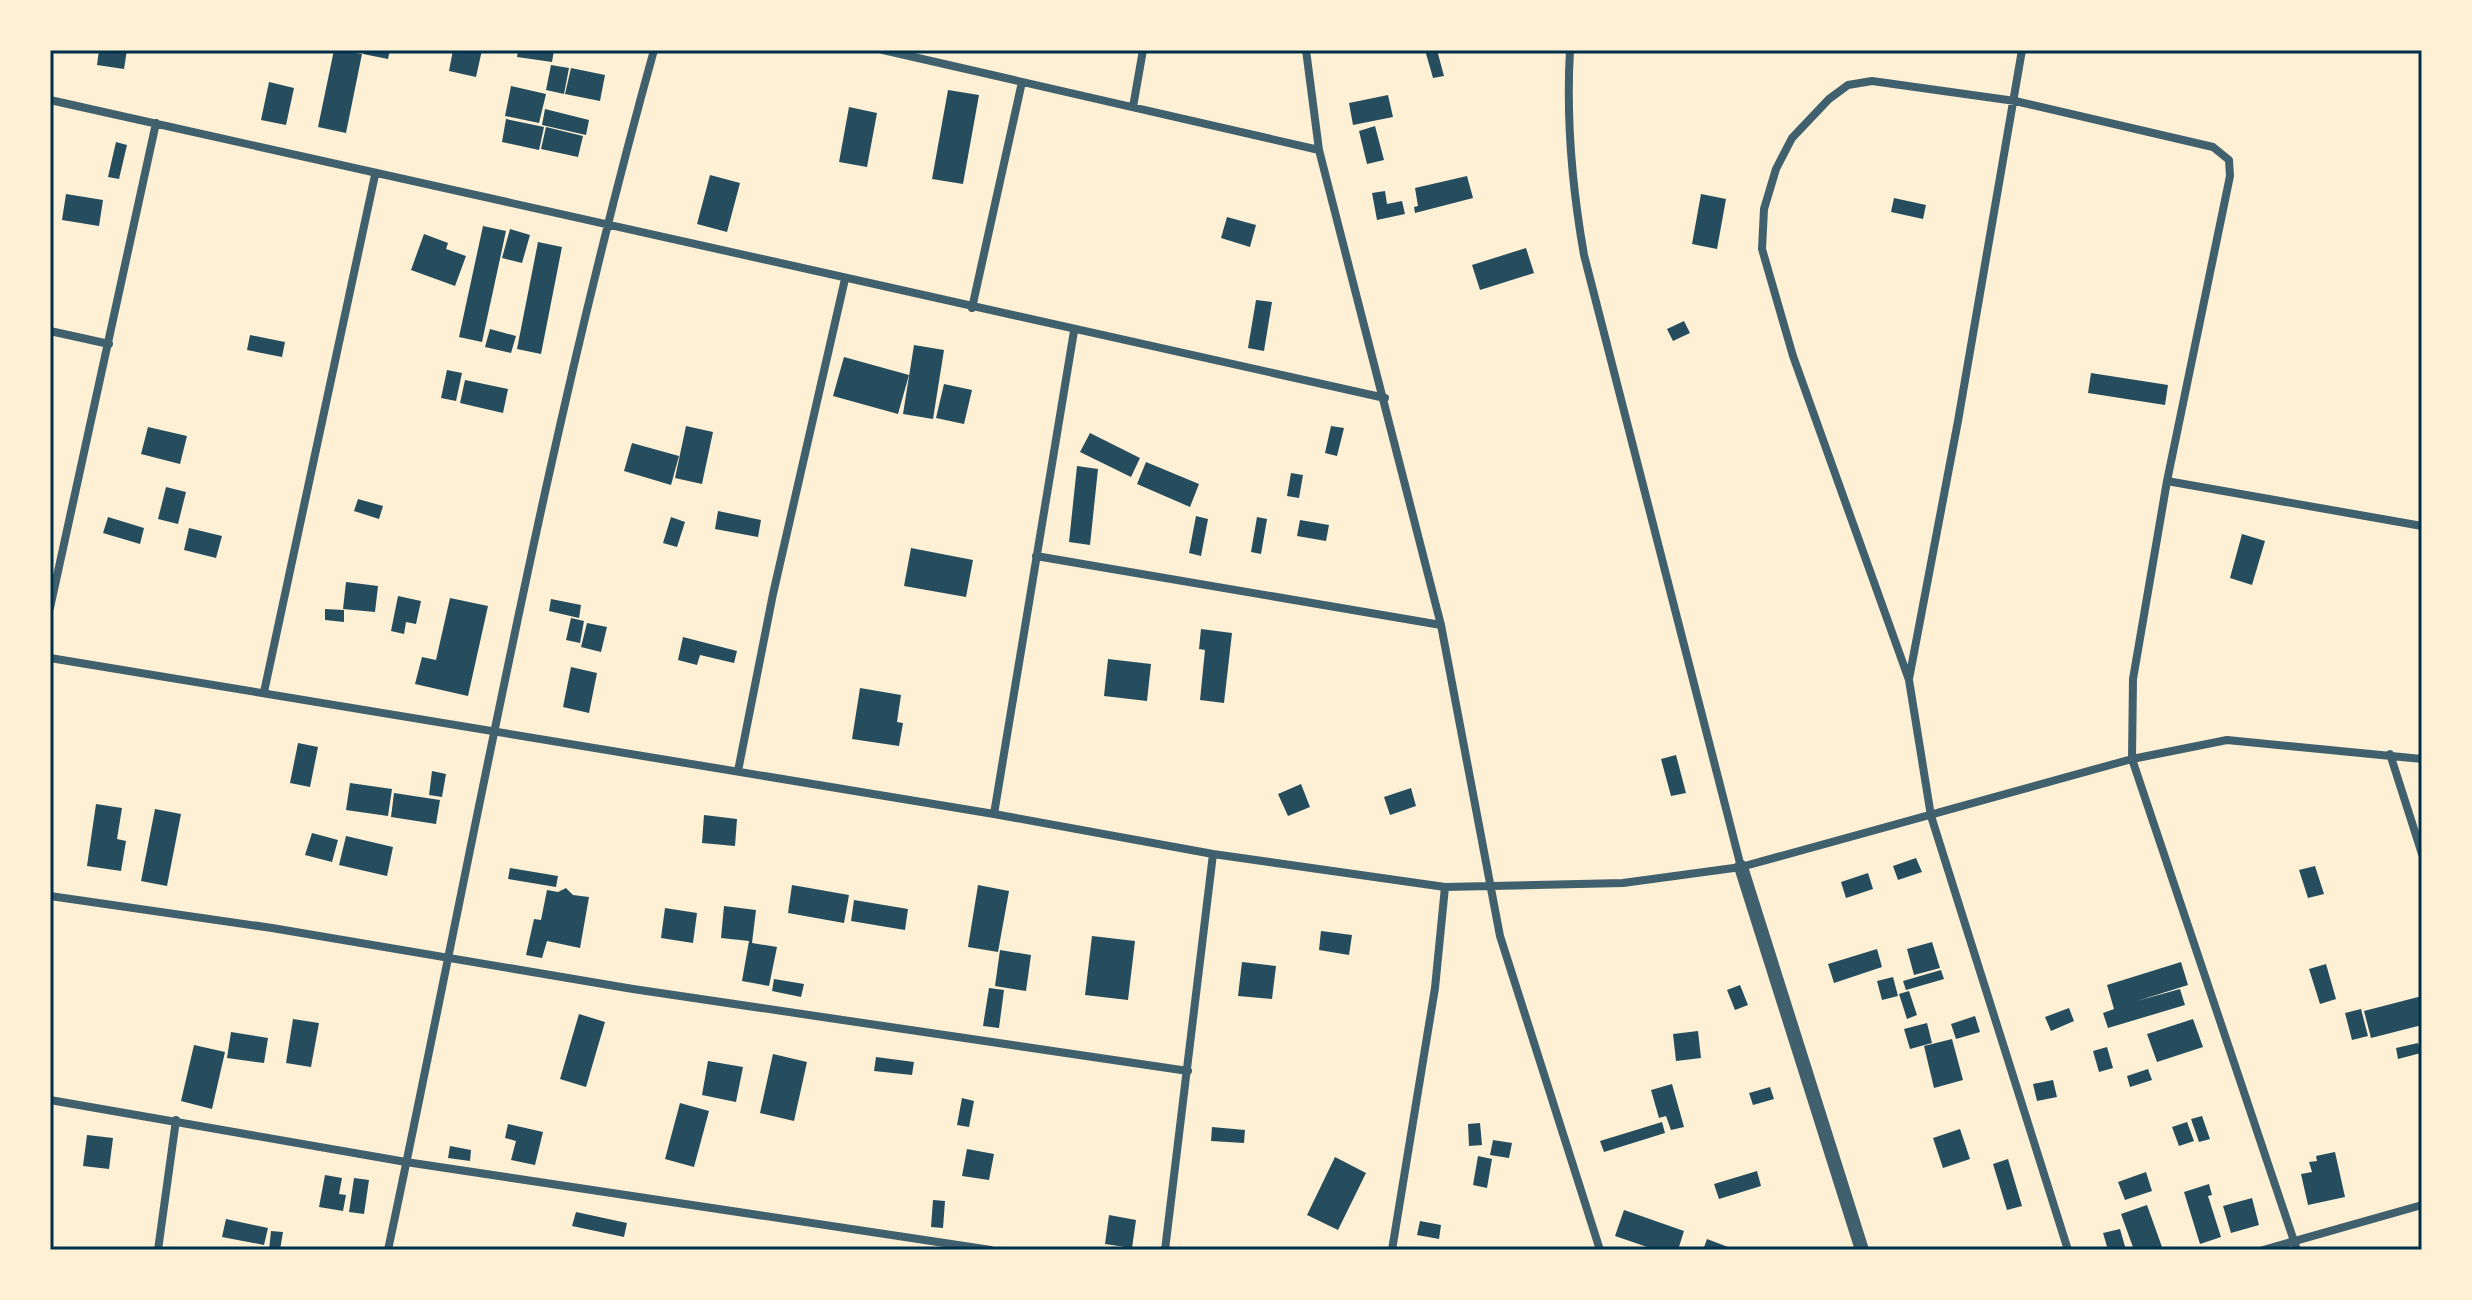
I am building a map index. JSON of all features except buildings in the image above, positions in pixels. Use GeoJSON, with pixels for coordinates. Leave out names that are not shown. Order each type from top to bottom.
{"type":"FeatureCollection","features":[{"type":"Feature","properties":{"kind":"street"},"geometry":{"type":"LineString","coordinates":[[388,1250],[542,493],[606,223],[654,50]]}},
{"type":"Feature","properties":{"kind":"street"},"geometry":{"type":"LineString","coordinates":[[883,50],[1319,150]]}},
{"type":"Feature","properties":{"kind":"street"},"geometry":{"type":"LineString","coordinates":[[1133,107],[1143,50]]}},
{"type":"Feature","properties":{"kind":"street"},"geometry":{"type":"LineString","coordinates":[[1306,50],[1319,150],[1441,625],[1500,936],[1600,1250]]}},
{"type":"Feature","properties":{"kind":"street"},"geometry":{"type":"LineString","coordinates":[[1570,50],[1567,104],[1575,207],[1584,255],[1741,867],[1862,1250]]}},
{"type":"Feature","properties":{"kind":"street"},"geometry":{"type":"LineString","coordinates":[[1909,680],[2022,50]]}},
{"type":"Feature","properties":{"kind":"street"},"geometry":{"type":"LineString","coordinates":[[2068,1250],[1931,816],[1909,680],[1793,356],[1762,249],[1764,209],[1776,169],[1792,138],[1829,99],[1848,85],[1872,81],[2015,101],[2213,147],[2229,160],[2230,176],[2167,481],[2133,679],[2132,759],[2295,1246]]}},
{"type":"Feature","properties":{"kind":"street"},"geometry":{"type":"LineString","coordinates":[[972,308],[1022,82]]}},
{"type":"Feature","properties":{"kind":"street"},"geometry":{"type":"LineString","coordinates":[[50,100],[1385,398]]}},
{"type":"Feature","properties":{"kind":"street"},"geometry":{"type":"LineString","coordinates":[[50,608],[156,123]]}},
{"type":"Feature","properties":{"kind":"street"},"geometry":{"type":"LineString","coordinates":[[264,692],[375,175]]}},
{"type":"Feature","properties":{"kind":"street"},"geometry":{"type":"LineString","coordinates":[[738,771],[773,594],[845,279]]}},
{"type":"Feature","properties":{"kind":"street"},"geometry":{"type":"LineString","coordinates":[[50,331],[109,344]]}},
{"type":"Feature","properties":{"kind":"street"},"geometry":{"type":"LineString","coordinates":[[994,814],[1074,331]]}},
{"type":"Feature","properties":{"kind":"street"},"geometry":{"type":"LineString","coordinates":[[2167,481],[2422,526]]}},
{"type":"Feature","properties":{"kind":"street"},"geometry":{"type":"LineString","coordinates":[[1036,556],[1441,625]]}},
{"type":"Feature","properties":{"kind":"street"},"geometry":{"type":"LineString","coordinates":[[50,658],[994,814],[1213,854],[1445,887],[1492,889],[1623,883],[1741,867],[2132,759],[2227,740],[2422,759]]}},
{"type":"Feature","properties":{"kind":"street"},"geometry":{"type":"LineString","coordinates":[[2390,754],[2422,854]]}},
{"type":"Feature","properties":{"kind":"street"},"geometry":{"type":"LineString","coordinates":[[1165,1250],[1213,854]]}},
{"type":"Feature","properties":{"kind":"street"},"geometry":{"type":"LineString","coordinates":[[1392,1250],[1435,988],[1445,887]]}},
{"type":"Feature","properties":{"kind":"street"},"geometry":{"type":"LineString","coordinates":[[50,896],[449,957],[664,994],[1188,1071]]}},
{"type":"Feature","properties":{"kind":"street"},"geometry":{"type":"LineString","coordinates":[[50,1100],[406,1162],[930,1245],[991,1250]]}},
{"type":"Feature","properties":{"kind":"street"},"geometry":{"type":"LineString","coordinates":[[158,1250],[176,1120]]}},
{"type":"Feature","properties":{"kind":"street"},"geometry":{"type":"LineString","coordinates":[[2263,1250],[2295,1246],[2422,1205]]}}]}
